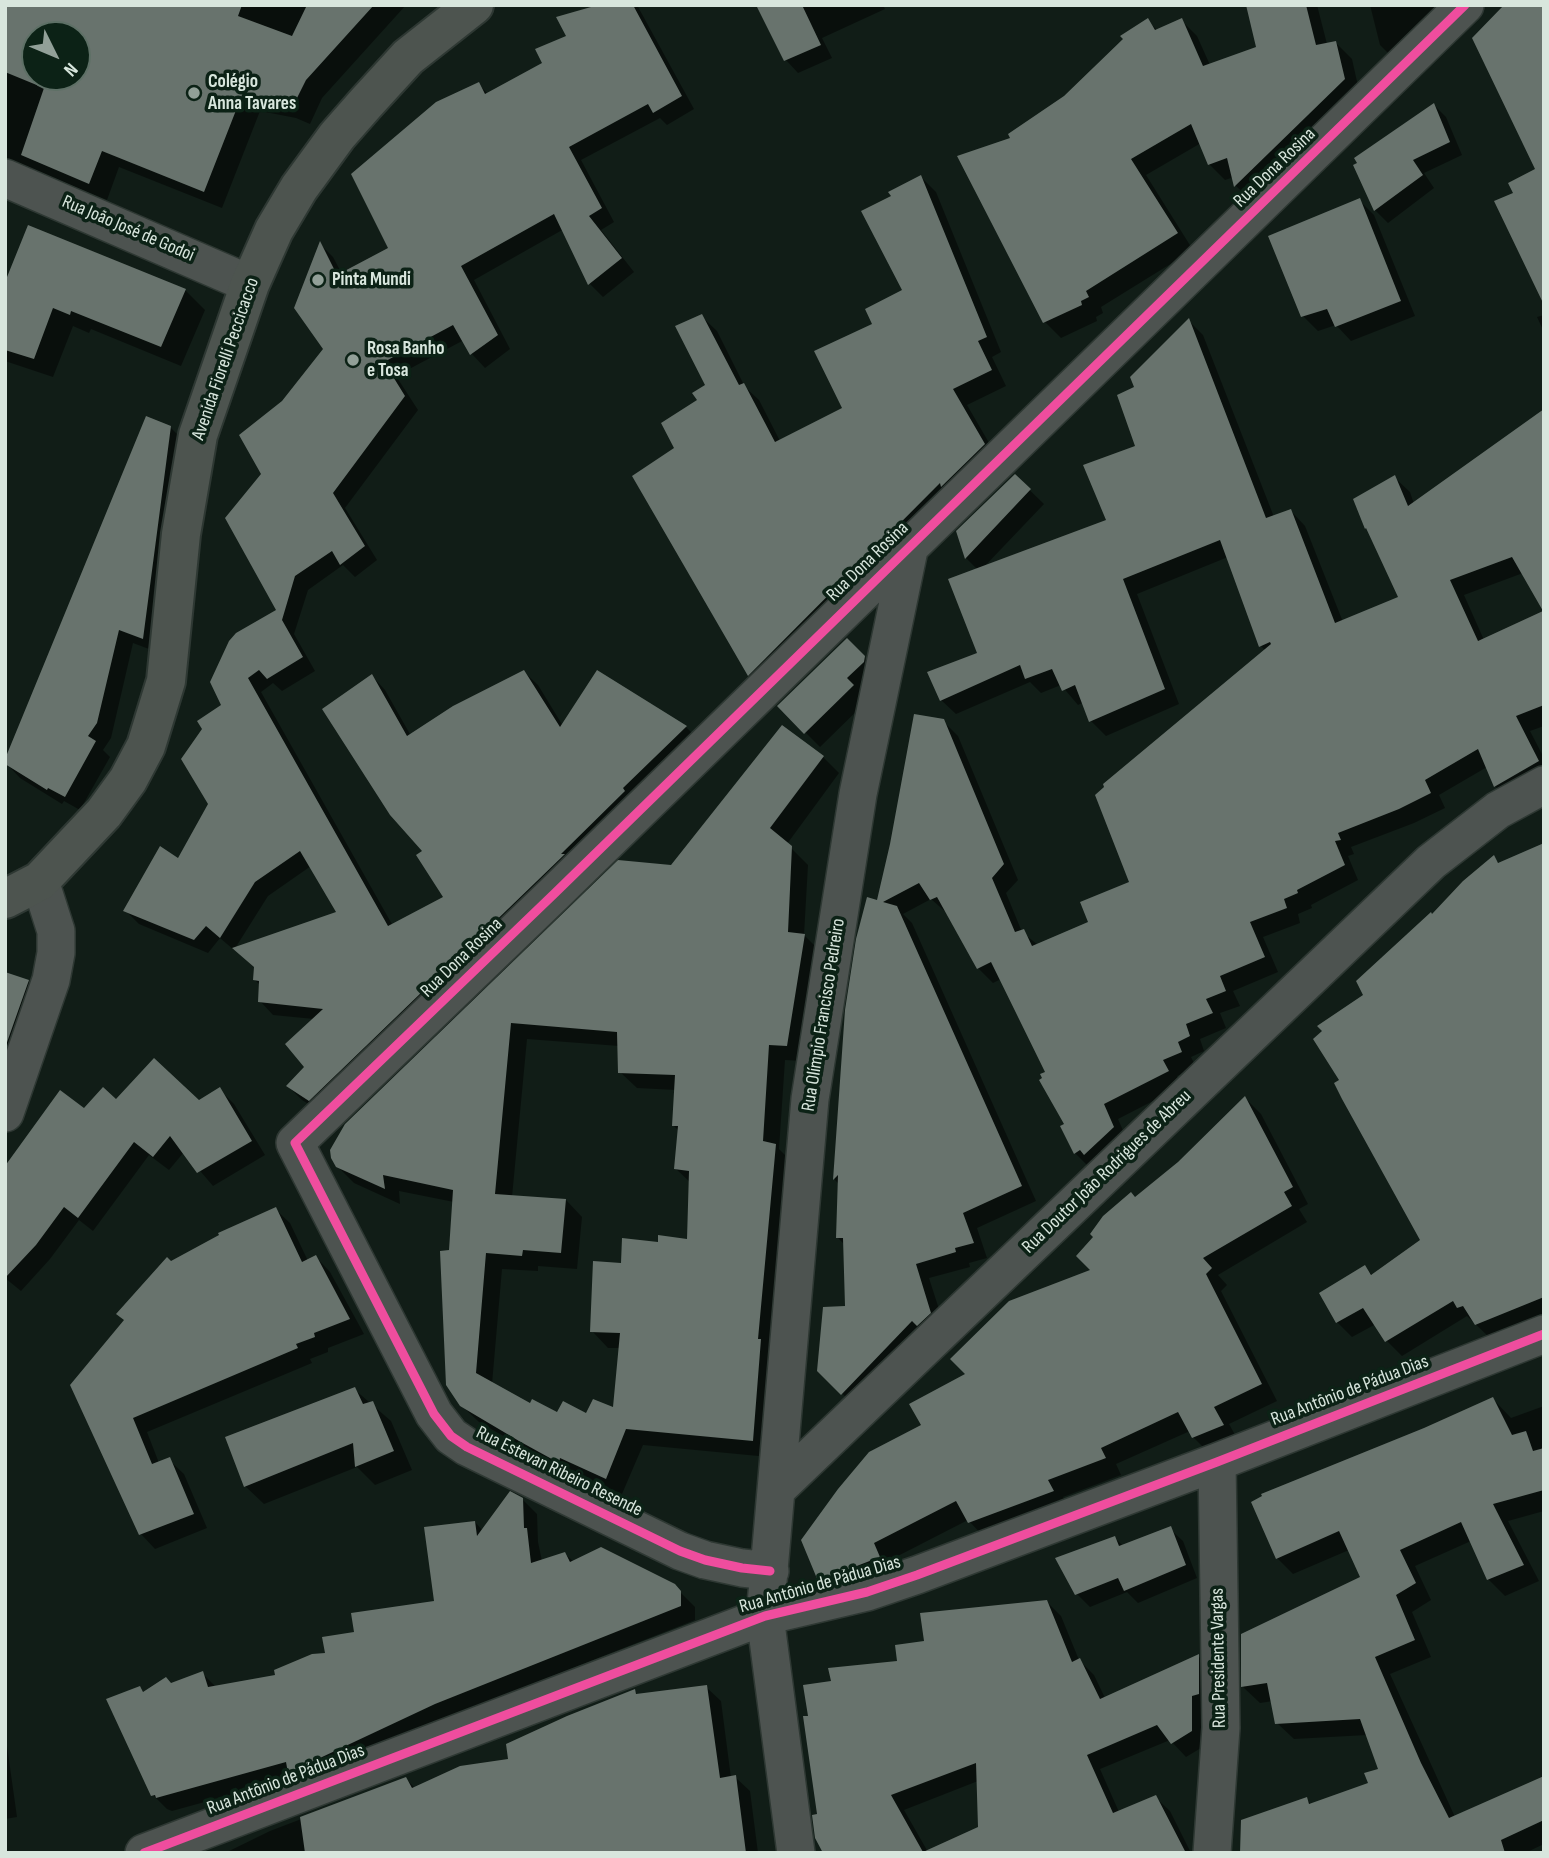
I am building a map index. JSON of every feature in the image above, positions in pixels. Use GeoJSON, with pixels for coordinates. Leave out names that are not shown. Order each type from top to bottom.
{"type":"FeatureCollection","features":[{"type":"Feature","properties":{"kind":"main road","name":"Avenida Fiorelli Peccicacco"},"geometry":{"type":"LineString","coordinates":[[5,899],[40,881],[104,813],[128,780],[146,746],[166,681],[181,534],[198,435],[250,284],[274,230],[299,188],[337,136],[408,57],[474,5]]}},
{"type":"Feature","properties":{"kind":"street","name":"Rua Dona Rosina"},"geometry":{"type":"LineString","coordinates":[[295,1143],[1465,5]]}},
{"type":"Feature","properties":{"kind":"street","name":"Rua João José de Godoi"},"geometry":{"type":"LineString","coordinates":[[5,178],[250,284]]}},
{"type":"Feature","properties":{"kind":"street","name":"Rua Olímpio Francisco Pedreiro"},"geometry":{"type":"LineString","coordinates":[[776,1490],[810,1099],[858,794],[910,545]]}},
{"type":"Feature","properties":{"kind":"street","name":"Rua Doutor João Rodrigues de Abreu"},"geometry":{"type":"LineString","coordinates":[[776,1490],[1431,862],[1498,810],[1544,785]]}},
{"type":"Feature","properties":{"kind":"street"},"geometry":{"type":"LineString","coordinates":[[5,1113],[51,980],[56,953],[56,931],[40,881]]}},
{"type":"Feature","properties":{"kind":"street","name":"Rua Estevan Ribeiro Resende"},"geometry":{"type":"LineString","coordinates":[[295,1143],[434,1414],[452,1436],[467,1447],[680,1550],[705,1560],[770,1571]]}},
{"type":"Feature","properties":{"kind":"street","name":"Rua Antônio de Pádua Dias"},"geometry":{"type":"LineString","coordinates":[[144,1853],[765,1616],[877,1589],[1217,1462],[1544,1334]]}},
{"type":"Feature","properties":{"kind":"street","name":"Rua Presidente Vargas"},"geometry":{"type":"LineString","coordinates":[[1212,1853],[1221,1728],[1217,1462]]}},
{"type":"Feature","properties":{"kind":"street"},"geometry":{"type":"LineString","coordinates":[[776,1490],[765,1616],[796,1853]]}},
{"type":"Feature","properties":{"kind":"building"},"geometry":{"type":"Polygon","coordinates":[[[5,5],[242,5],[238,16],[292,36],[307,5],[374,5],[306,80],[292,108],[278,102],[242,95],[204,192],[102,151],[89,184],[21,155],[43,91],[91,91],[91,21],[21,21],[21,79],[5,72],[5,5]]]}},
{"type":"Feature","properties":{"kind":"building"},"geometry":{"type":"Polygon","coordinates":[[[598,5],[633,5],[682,96],[653,113],[648,104],[569,147],[602,208],[589,216],[622,258],[588,285],[554,214],[461,266],[498,335],[470,355],[453,325],[384,362],[405,396],[333,493],[365,546],[340,565],[332,551],[295,576],[282,620],[303,657],[267,679],[259,670],[248,678],[388,926],[443,897],[416,855],[422,851],[390,815],[322,709],[372,674],[407,736],[453,706],[524,670],[560,727],[597,670],[687,726],[623,788],[625,791],[561,854],[565,854],[309,1101],[286,1086],[304,1067],[285,1044],[323,1009],[258,1002],[259,981],[253,980],[254,967],[232,948],[336,912],[300,851],[255,882],[220,938],[206,926],[194,940],[123,911],[160,846],[178,858],[208,804],[181,759],[202,729],[197,721],[221,705],[210,682],[229,641],[236,633],[276,610],[225,518],[261,474],[239,435],[282,401],[323,349],[294,308],[320,241],[337,275],[388,248],[351,174],[436,102],[479,82],[485,94],[542,63],[535,49],[566,36],[556,17],[598,5]]]}},
{"type":"Feature","properties":{"kind":"building"},"geometry":{"type":"Polygon","coordinates":[[[756,5],[802,5],[821,45],[784,61],[756,5]]]}},
{"type":"Feature","properties":{"kind":"building"},"geometry":{"type":"Polygon","coordinates":[[[1246,5],[1306,5],[1316,45],[1336,41],[1345,79],[1234,187],[1227,158],[1208,165],[1191,124],[1131,159],[1178,233],[1086,291],[1089,297],[1081,301],[1082,305],[1043,323],[957,156],[1010,138],[1008,134],[1064,96],[1123,39],[1120,36],[1148,18],[1155,30],[1182,18],[1203,66],[1256,47],[1246,5]]]}},
{"type":"Feature","properties":{"kind":"building"},"geometry":{"type":"Polygon","coordinates":[[[1504,5],[1544,5],[1544,305],[1494,201],[1513,193],[1508,183],[1535,169],[1472,38],[1504,5]]]}},
{"type":"Feature","properties":{"kind":"building"},"geometry":{"type":"Polygon","coordinates":[[[1434,103],[1450,142],[1413,160],[1423,175],[1374,211],[1353,165],[1357,163],[1354,158],[1434,103]]]}},
{"type":"Feature","properties":{"kind":"building"},"geometry":{"type":"Polygon","coordinates":[[[921,175],[987,337],[978,341],[992,370],[953,389],[985,444],[941,487],[940,483],[748,676],[632,476],[674,448],[661,423],[697,400],[692,393],[705,385],[675,326],[702,314],[739,385],[744,383],[775,442],[842,408],[814,351],[872,324],[865,309],[902,290],[861,211],[891,196],[888,192],[921,175]]]}},
{"type":"Feature","properties":{"kind":"building"},"geometry":{"type":"Polygon","coordinates":[[[1360,198],[1401,301],[1335,327],[1327,309],[1301,317],[1268,236],[1360,198]]]}},
{"type":"Feature","properties":{"kind":"building"},"geometry":{"type":"Polygon","coordinates":[[[28,225],[186,289],[161,347],[71,311],[70,315],[53,308],[34,359],[5,350],[5,282],[28,225]]]}},
{"type":"Feature","properties":{"kind":"building"},"geometry":{"type":"Polygon","coordinates":[[[1189,318],[1266,518],[1291,509],[1335,623],[1398,597],[1353,499],[1395,475],[1408,506],[1544,409],[1544,705],[1516,716],[1539,761],[1494,787],[1478,749],[1425,780],[1431,793],[1338,833],[1341,840],[1335,841],[1345,865],[1284,899],[1287,908],[1250,922],[1265,957],[1220,976],[1226,991],[1206,999],[1213,1013],[1186,1024],[1190,1036],[1178,1042],[1182,1052],[1163,1060],[1169,1071],[1104,1104],[1114,1127],[1084,1155],[1080,1150],[1074,1154],[1060,1126],[1064,1124],[1039,1080],[1042,1078],[1040,1074],[1045,1072],[991,962],[977,969],[937,897],[930,900],[919,883],[883,902],[897,906],[1022,1186],[963,1213],[974,1243],[955,1248],[956,1252],[916,1264],[931,1313],[917,1326],[912,1321],[841,1395],[817,1371],[823,1307],[845,1306],[843,1238],[836,1238],[838,1175],[833,1180],[845,1010],[856,939],[867,897],[877,900],[914,714],[944,719],[1004,864],[992,878],[1015,932],[1024,929],[1032,946],[1088,922],[1080,902],[1129,882],[1095,795],[1104,787],[1103,784],[1271,644],[1270,642],[1259,647],[1220,540],[1123,579],[1165,689],[1089,722],[1075,685],[1062,691],[1052,669],[1025,679],[1020,665],[940,701],[927,672],[977,653],[948,579],[1106,520],[1083,465],[1135,446],[1117,395],[1134,387],[1130,377],[1189,318]],[[1512,557],[1450,580],[1478,641],[1543,611],[1512,557]]]}},
{"type":"Feature","properties":{"kind":"building"},"geometry":{"type":"Polygon","coordinates":[[[146,416],[171,426],[143,639],[119,630],[97,723],[88,736],[96,741],[65,797],[48,788],[47,790],[5,764],[5,759],[146,416]]]}},
{"type":"Feature","properties":{"kind":"building"},"geometry":{"type":"Polygon","coordinates":[[[1015,474],[1031,489],[965,559],[956,531],[1015,474]]]}},
{"type":"Feature","properties":{"kind":"building"},"geometry":{"type":"Polygon","coordinates":[[[847,638],[865,656],[864,662],[847,678],[854,685],[804,734],[777,706],[847,638]]]}},
{"type":"Feature","properties":{"kind":"building"},"geometry":{"type":"Polygon","coordinates":[[[782,725],[824,756],[770,828],[792,846],[788,932],[805,934],[787,1046],[769,1045],[763,1141],[776,1144],[758,1339],[761,1339],[753,1441],[626,1429],[606,1479],[560,1458],[559,1463],[519,1441],[460,1406],[446,1385],[440,1251],[449,1250],[453,1190],[383,1175],[385,1189],[336,1167],[330,1150],[345,1124],[618,860],[671,865],[782,725]],[[511,1023],[495,1194],[566,1199],[561,1253],[523,1250],[522,1256],[486,1253],[476,1373],[530,1403],[532,1399],[557,1412],[563,1401],[586,1413],[593,1399],[613,1407],[620,1333],[590,1332],[593,1261],[621,1263],[622,1238],[658,1242],[658,1235],[687,1239],[689,1171],[674,1169],[678,1126],[672,1126],[675,1075],[618,1073],[617,1032],[511,1023]]]}},
{"type":"Feature","properties":{"kind":"building"},"geometry":{"type":"Polygon","coordinates":[[[1544,843],[1544,1297],[1475,1325],[1463,1306],[1457,1308],[1453,1301],[1385,1342],[1363,1308],[1336,1323],[1319,1293],[1365,1265],[1371,1275],[1420,1240],[1334,1083],[1339,1080],[1313,1039],[1322,1031],[1317,1026],[1363,995],[1356,981],[1494,855],[1498,863],[1544,843]]]}},
{"type":"Feature","properties":{"kind":"building"},"geometry":{"type":"Polygon","coordinates":[[[5,972],[29,980],[5,1048],[5,972]]]}},
{"type":"Feature","properties":{"kind":"building"},"geometry":{"type":"Polygon","coordinates":[[[154,1058],[199,1100],[220,1087],[252,1141],[197,1173],[170,1136],[153,1157],[134,1142],[78,1218],[64,1207],[36,1245],[5,1278],[5,1166],[60,1090],[84,1108],[103,1087],[116,1099],[154,1058]]]}},
{"type":"Feature","properties":{"kind":"building"},"geometry":{"type":"Polygon","coordinates":[[[1245,1096],[1293,1187],[1284,1192],[1292,1206],[1203,1258],[1212,1268],[1206,1274],[1262,1384],[1214,1407],[1224,1425],[1192,1438],[1178,1412],[1101,1448],[1106,1458],[1048,1480],[1054,1491],[968,1523],[956,1501],[874,1543],[880,1557],[818,1581],[801,1540],[869,1452],[921,1425],[909,1404],[965,1374],[950,1359],[1009,1301],[1090,1270],[1076,1256],[1093,1237],[1090,1234],[1103,1216],[1131,1192],[1135,1197],[1178,1162],[1245,1096]]]}},
{"type":"Feature","properties":{"kind":"building"},"geometry":{"type":"Polygon","coordinates":[[[276,1207],[302,1262],[316,1255],[350,1319],[314,1333],[315,1337],[296,1344],[298,1348],[133,1418],[152,1464],[170,1457],[194,1514],[139,1535],[70,1385],[124,1320],[116,1314],[167,1257],[171,1261],[219,1235],[218,1233],[276,1207]]]}},
{"type":"Feature","properties":{"kind":"building"},"geometry":{"type":"Polygon","coordinates":[[[355,1387],[363,1404],[373,1401],[394,1451],[355,1467],[353,1443],[244,1487],[225,1437],[355,1387]]]}},
{"type":"Feature","properties":{"kind":"building"},"geometry":{"type":"Polygon","coordinates":[[[1493,1397],[1512,1435],[1526,1431],[1533,1451],[1544,1448],[1544,1490],[1493,1504],[1524,1565],[1487,1580],[1461,1522],[1400,1550],[1416,1583],[1396,1595],[1415,1640],[1375,1657],[1421,1763],[1449,1818],[1544,1776],[1544,1820],[1501,1840],[1505,1853],[1240,1853],[1241,1820],[1307,1797],[1309,1804],[1368,1783],[1364,1773],[1378,1769],[1360,1719],[1275,1724],[1267,1683],[1241,1687],[1241,1634],[1360,1577],[1339,1531],[1276,1559],[1251,1502],[1262,1496],[1261,1494],[1493,1397]]]}},
{"type":"Feature","properties":{"kind":"building"},"geometry":{"type":"Polygon","coordinates":[[[510,1491],[523,1498],[524,1528],[527,1528],[531,1563],[565,1552],[570,1562],[601,1547],[675,1584],[681,1591],[681,1606],[435,1704],[288,1773],[286,1762],[156,1798],[155,1795],[151,1796],[106,1699],[140,1686],[143,1692],[166,1677],[171,1683],[203,1671],[208,1687],[275,1675],[274,1670],[312,1654],[325,1653],[322,1637],[354,1632],[351,1613],[434,1601],[424,1527],[475,1521],[477,1536],[510,1491]]]}},
{"type":"Feature","properties":{"kind":"building"},"geometry":{"type":"Polygon","coordinates":[[[1171,1526],[1186,1565],[1124,1591],[1118,1578],[1075,1595],[1055,1558],[1115,1536],[1119,1546],[1171,1526]]]}},
{"type":"Feature","properties":{"kind":"building"},"geometry":{"type":"Polygon","coordinates":[[[1047,1600],[1072,1662],[1080,1658],[1100,1699],[1199,1654],[1199,1694],[1192,1696],[1192,1731],[1171,1744],[1157,1725],[1087,1755],[1113,1813],[1156,1795],[1186,1853],[823,1853],[815,1838],[812,1815],[817,1814],[803,1716],[808,1716],[803,1685],[831,1681],[828,1668],[897,1661],[895,1645],[924,1641],[920,1613],[1047,1600]],[[976,1763],[891,1795],[923,1852],[978,1827],[976,1763]]]}},
{"type":"Feature","properties":{"kind":"building"},"geometry":{"type":"Polygon","coordinates":[[[707,1685],[720,1778],[736,1775],[746,1853],[305,1853],[300,1817],[406,1777],[412,1788],[460,1766],[508,1759],[506,1744],[635,1689],[636,1694],[707,1685]]]}},
{"type":"Feature","properties":{"kind":"cycle path"},"geometry":{"type":"LineString","coordinates":[[770,1571],[705,1560],[680,1551],[467,1447],[451,1436],[434,1414],[295,1143],[1465,5]]}},
{"type":"Feature","properties":{"kind":"cycle path"},"geometry":{"type":"LineString","coordinates":[[144,1853],[765,1616],[867,1592],[917,1575],[1217,1462],[1544,1334]]}},
{"type":"Feature","properties":{"kind":"place","name":"Colégio Anna Tavares"},"geometry":{"type":"Point","coordinates":[194,93]}},
{"type":"Feature","properties":{"kind":"place","name":"Pinta Mundi"},"geometry":{"type":"Point","coordinates":[318,280]}},
{"type":"Feature","properties":{"kind":"place","name":"Rosa Banho e Tosa"},"geometry":{"type":"Point","coordinates":[353,360]}}]}
